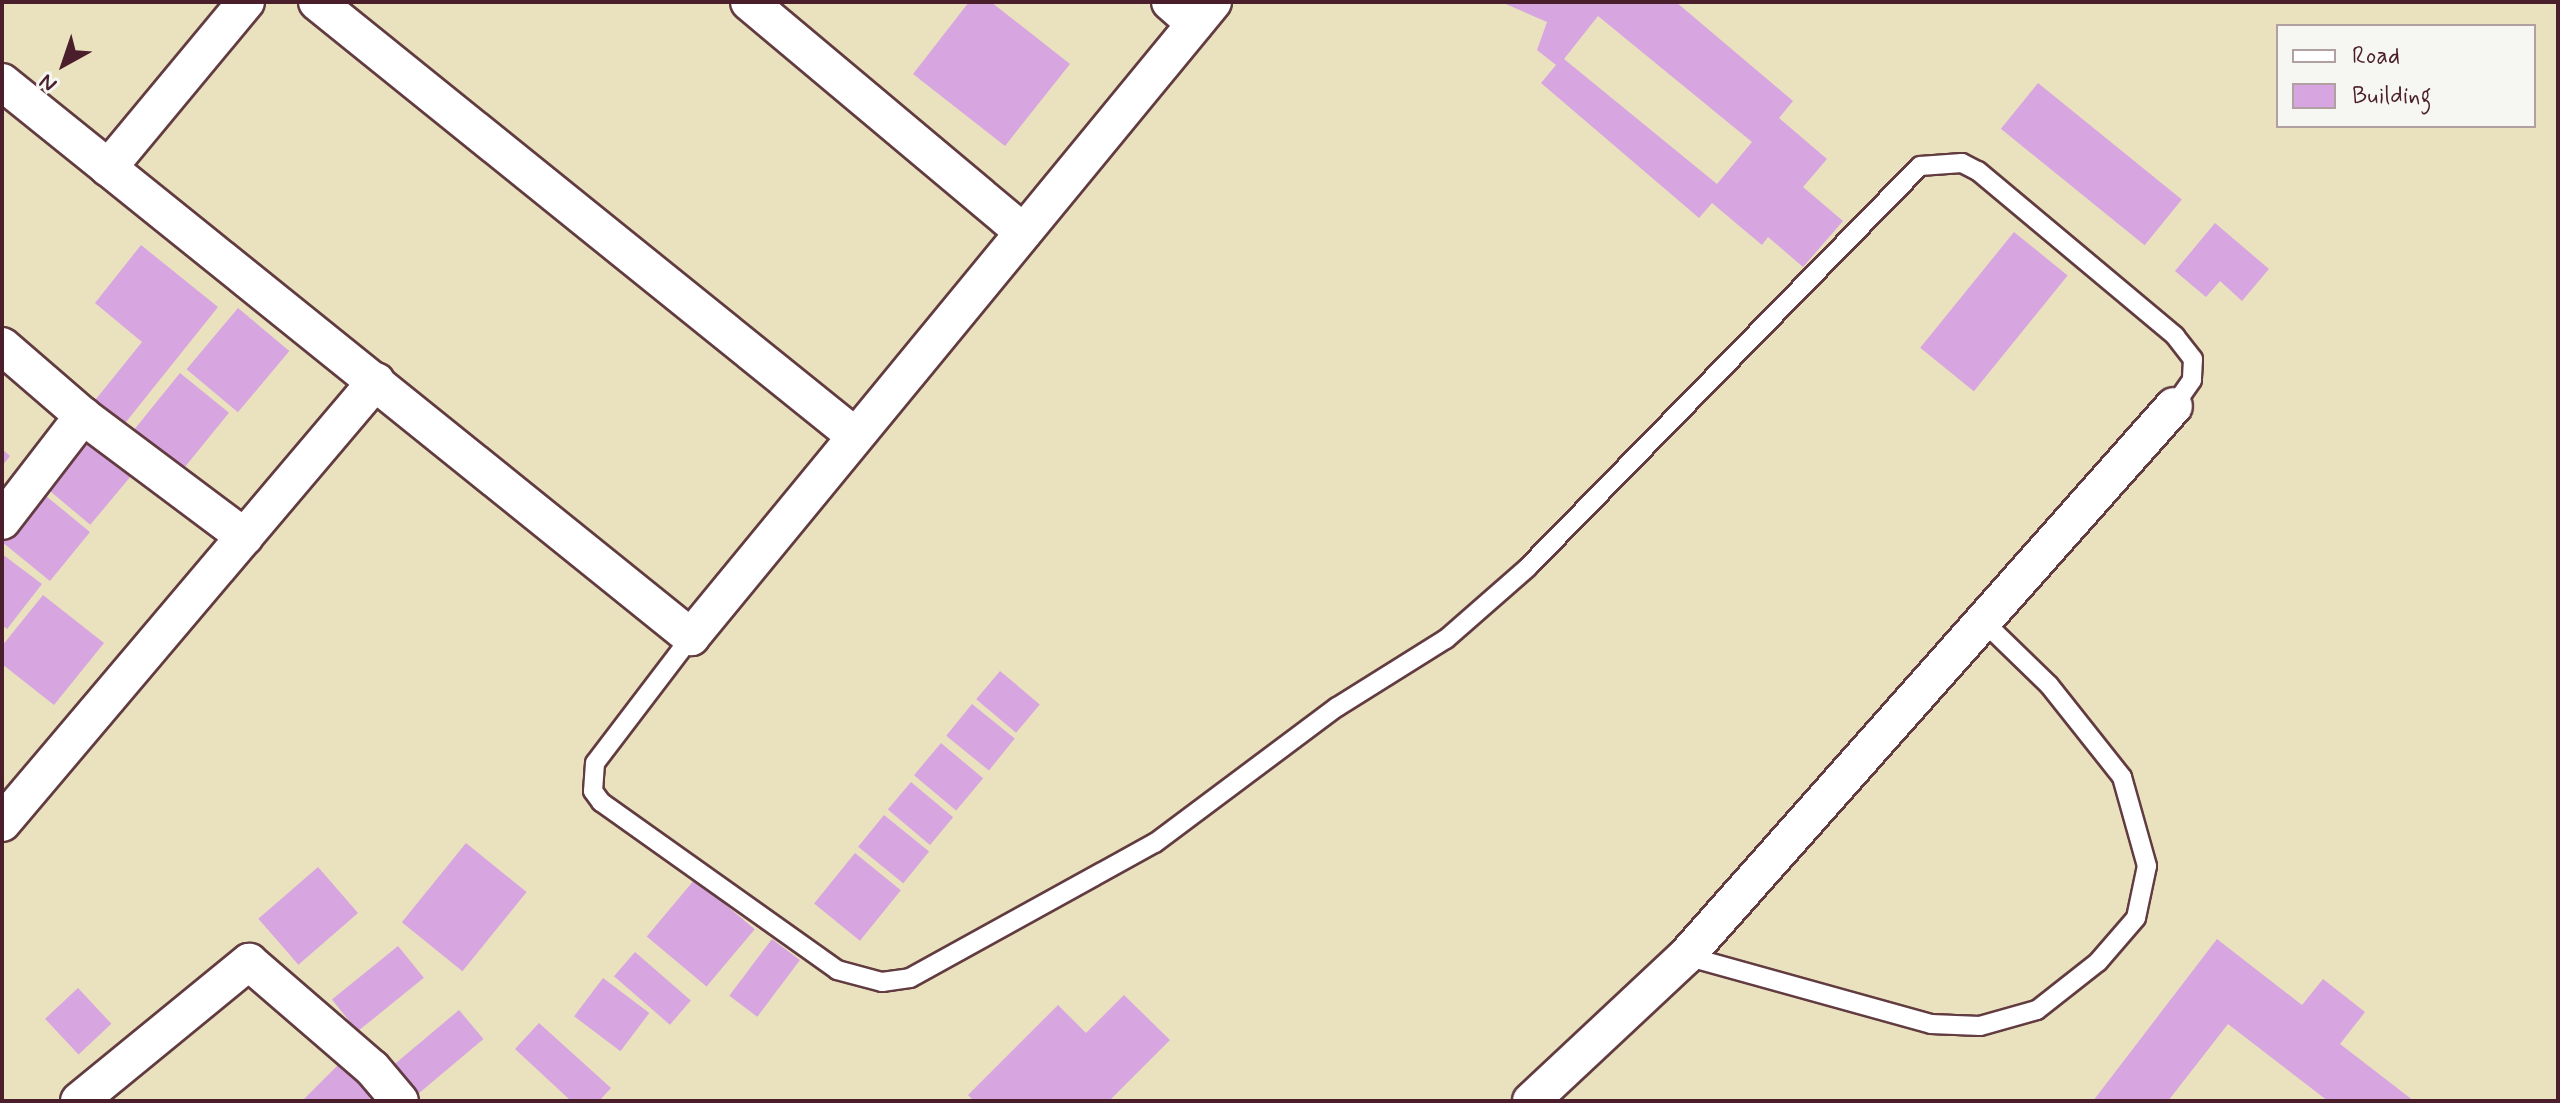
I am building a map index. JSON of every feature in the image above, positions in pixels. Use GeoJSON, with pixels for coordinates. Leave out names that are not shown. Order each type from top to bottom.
{"type":"FeatureCollection","features":[{"type":"Feature","properties":{"kind":"street"},"geometry":{"type":"LineString","coordinates":[[108,168],[246,2]]}},
{"type":"Feature","properties":{"kind":"street"},"geometry":{"type":"LineString","coordinates":[[317,2],[855,436]]}},
{"type":"Feature","properties":{"kind":"street"},"geometry":{"type":"LineString","coordinates":[[749,2],[1023,232]]}},
{"type":"Feature","properties":{"kind":"street"},"geometry":{"type":"LineString","coordinates":[[2,82],[691,637],[1023,232],[1193,9]]}},
{"type":"Feature","properties":{"kind":"street"},"geometry":{"type":"LineString","coordinates":[[2,346],[83,416],[245,537]]}},
{"type":"Feature","properties":{"kind":"street"},"geometry":{"type":"LineString","coordinates":[[2,823],[376,381]]}},
{"type":"Feature","properties":{"kind":"street"},"geometry":{"type":"LineString","coordinates":[[1531,1101],[1686,956],[1985,623],[2174,406]]}},
{"type":"Feature","properties":{"kind":"street"},"geometry":{"type":"LineString","coordinates":[[2,521],[83,416]]}},
{"type":"Feature","properties":{"kind":"street"},"geometry":{"type":"LineString","coordinates":[[79,1101],[249,962],[372,1068],[400,1101]]}},
{"type":"Feature","properties":{"kind":"lane"},"geometry":{"type":"LineString","coordinates":[[691,637],[595,763],[593,791],[601,802],[837,970],[858,979],[910,978],[1155,843],[1337,707],[1446,639],[1527,568],[1920,166],[1962,163],[1978,171],[2175,336],[2193,359],[2192,380],[2174,406]]}},
{"type":"Feature","properties":{"kind":"lane"},"geometry":{"type":"LineString","coordinates":[[1686,956],[1931,1024],[1980,1026],[2037,1010],[2098,962],[2136,918],[2147,866],[2122,777],[2049,685],[1985,623]]}},
{"type":"Feature","properties":{"kind":"building"},"geometry":{"type":"Polygon","coordinates":[[[969,2],[991,2],[1070,64],[1005,146],[913,74],[969,2]]]}},
{"type":"Feature","properties":{"kind":"building"},"geometry":{"type":"Polygon","coordinates":[[[1501,2],[1676,2],[1793,101],[1779,118],[1827,159],[1803,187],[1843,221],[1803,267],[1768,237],[1762,245],[1712,203],[1699,218],[1541,83],[1556,65],[1537,50],[1547,22],[1501,2]],[[1598,16],[1564,59],[1717,184],[1752,142],[1598,16]]]}},
{"type":"Feature","properties":{"kind":"building"},"geometry":{"type":"Polygon","coordinates":[[[2038,83],[2182,199],[2145,245],[2001,129],[2038,83]]]}},
{"type":"Feature","properties":{"kind":"building"},"geometry":{"type":"Polygon","coordinates":[[[2215,223],[2269,269],[2242,301],[2220,281],[2206,297],[2175,271],[2215,223]]]}},
{"type":"Feature","properties":{"kind":"building"},"geometry":{"type":"Polygon","coordinates":[[[2014,232],[2068,275],[1974,391],[1920,348],[2014,232]]]}},
{"type":"Feature","properties":{"kind":"building"},"geometry":{"type":"Polygon","coordinates":[[[141,245],[218,307],[122,427],[92,404],[142,342],[95,303],[141,245]]]}},
{"type":"Feature","properties":{"kind":"building"},"geometry":{"type":"Polygon","coordinates":[[[238,308],[289,351],[238,412],[187,369],[238,308]]]}},
{"type":"Feature","properties":{"kind":"building"},"geometry":{"type":"Polygon","coordinates":[[[180,373],[229,413],[179,475],[130,435],[180,373]]]}},
{"type":"Feature","properties":{"kind":"building"},"geometry":{"type":"Polygon","coordinates":[[[83,426],[136,470],[90,525],[37,480],[83,426]]]}},
{"type":"Feature","properties":{"kind":"building"},"geometry":{"type":"Polygon","coordinates":[[[2,449],[10,456],[2,466],[2,449]]]}},
{"type":"Feature","properties":{"kind":"building"},"geometry":{"type":"Polygon","coordinates":[[[35,487],[90,532],[50,581],[2,542],[2,527],[35,487]]]}},
{"type":"Feature","properties":{"kind":"building"},"geometry":{"type":"Polygon","coordinates":[[[2,554],[42,584],[7,629],[2,625],[2,554]]]}},
{"type":"Feature","properties":{"kind":"building"},"geometry":{"type":"Polygon","coordinates":[[[43,595],[104,643],[54,705],[2,664],[2,646],[43,595]]]}},
{"type":"Feature","properties":{"kind":"building"},"geometry":{"type":"Polygon","coordinates":[[[1000,671],[1040,704],[1016,733],[976,699],[1000,671]]]}},
{"type":"Feature","properties":{"kind":"building"},"geometry":{"type":"Polygon","coordinates":[[[972,704],[1015,739],[989,770],[946,736],[972,704]]]}},
{"type":"Feature","properties":{"kind":"building"},"geometry":{"type":"Polygon","coordinates":[[[941,743],[983,778],[956,811],[914,775],[941,743]]]}},
{"type":"Feature","properties":{"kind":"building"},"geometry":{"type":"Polygon","coordinates":[[[911,782],[953,817],[930,845],[888,810],[911,782]]]}},
{"type":"Feature","properties":{"kind":"building"},"geometry":{"type":"Polygon","coordinates":[[[884,815],[929,852],[903,883],[858,847],[884,815]]]}},
{"type":"Feature","properties":{"kind":"building"},"geometry":{"type":"Polygon","coordinates":[[[466,843],[527,892],[462,971],[402,922],[466,843]]]}},
{"type":"Feature","properties":{"kind":"building"},"geometry":{"type":"Polygon","coordinates":[[[855,853],[901,890],[860,941],[814,904],[855,853]]]}},
{"type":"Feature","properties":{"kind":"building"},"geometry":{"type":"Polygon","coordinates":[[[318,867],[358,913],[298,965],[258,919],[318,867]]]}},
{"type":"Feature","properties":{"kind":"building"},"geometry":{"type":"Polygon","coordinates":[[[695,879],[755,929],[707,987],[647,936],[695,879]]]}},
{"type":"Feature","properties":{"kind":"building"},"geometry":{"type":"Polygon","coordinates":[[[772,939],[800,960],[757,1017],[729,996],[772,939]]]}},
{"type":"Feature","properties":{"kind":"building"},"geometry":{"type":"Polygon","coordinates":[[[2217,939],[2302,1005],[2323,979],[2365,1012],[2340,1044],[2414,1101],[2328,1101],[2228,1024],[2168,1101],[2093,1101],[2217,939]]]}},
{"type":"Feature","properties":{"kind":"building"},"geometry":{"type":"Polygon","coordinates":[[[398,946],[424,978],[358,1031],[332,999],[398,946]]]}},
{"type":"Feature","properties":{"kind":"building"},"geometry":{"type":"Polygon","coordinates":[[[635,952],[691,1001],[670,1025],[614,976],[635,952]]]}},
{"type":"Feature","properties":{"kind":"building"},"geometry":{"type":"Polygon","coordinates":[[[603,978],[649,1013],[620,1051],[574,1016],[603,978]]]}},
{"type":"Feature","properties":{"kind":"building"},"geometry":{"type":"Polygon","coordinates":[[[78,988],[111,1024],[79,1055],[45,1019],[78,988]]]}},
{"type":"Feature","properties":{"kind":"building"},"geometry":{"type":"Polygon","coordinates":[[[1124,995],[1170,1040],[1109,1101],[974,1101],[968,1095],[1058,1005],[1086,1033],[1124,995]]]}},
{"type":"Feature","properties":{"kind":"building"},"geometry":{"type":"Polygon","coordinates":[[[459,1010],[483,1039],[417,1095],[392,1066],[459,1010]]]}},
{"type":"Feature","properties":{"kind":"building"},"geometry":{"type":"Polygon","coordinates":[[[539,1023],[611,1088],[599,1101],[571,1101],[515,1049],[539,1023]]]}},
{"type":"Feature","properties":{"kind":"building"},"geometry":{"type":"Polygon","coordinates":[[[340,1063],[373,1095],[367,1101],[302,1101],[340,1063]]]}}]}
